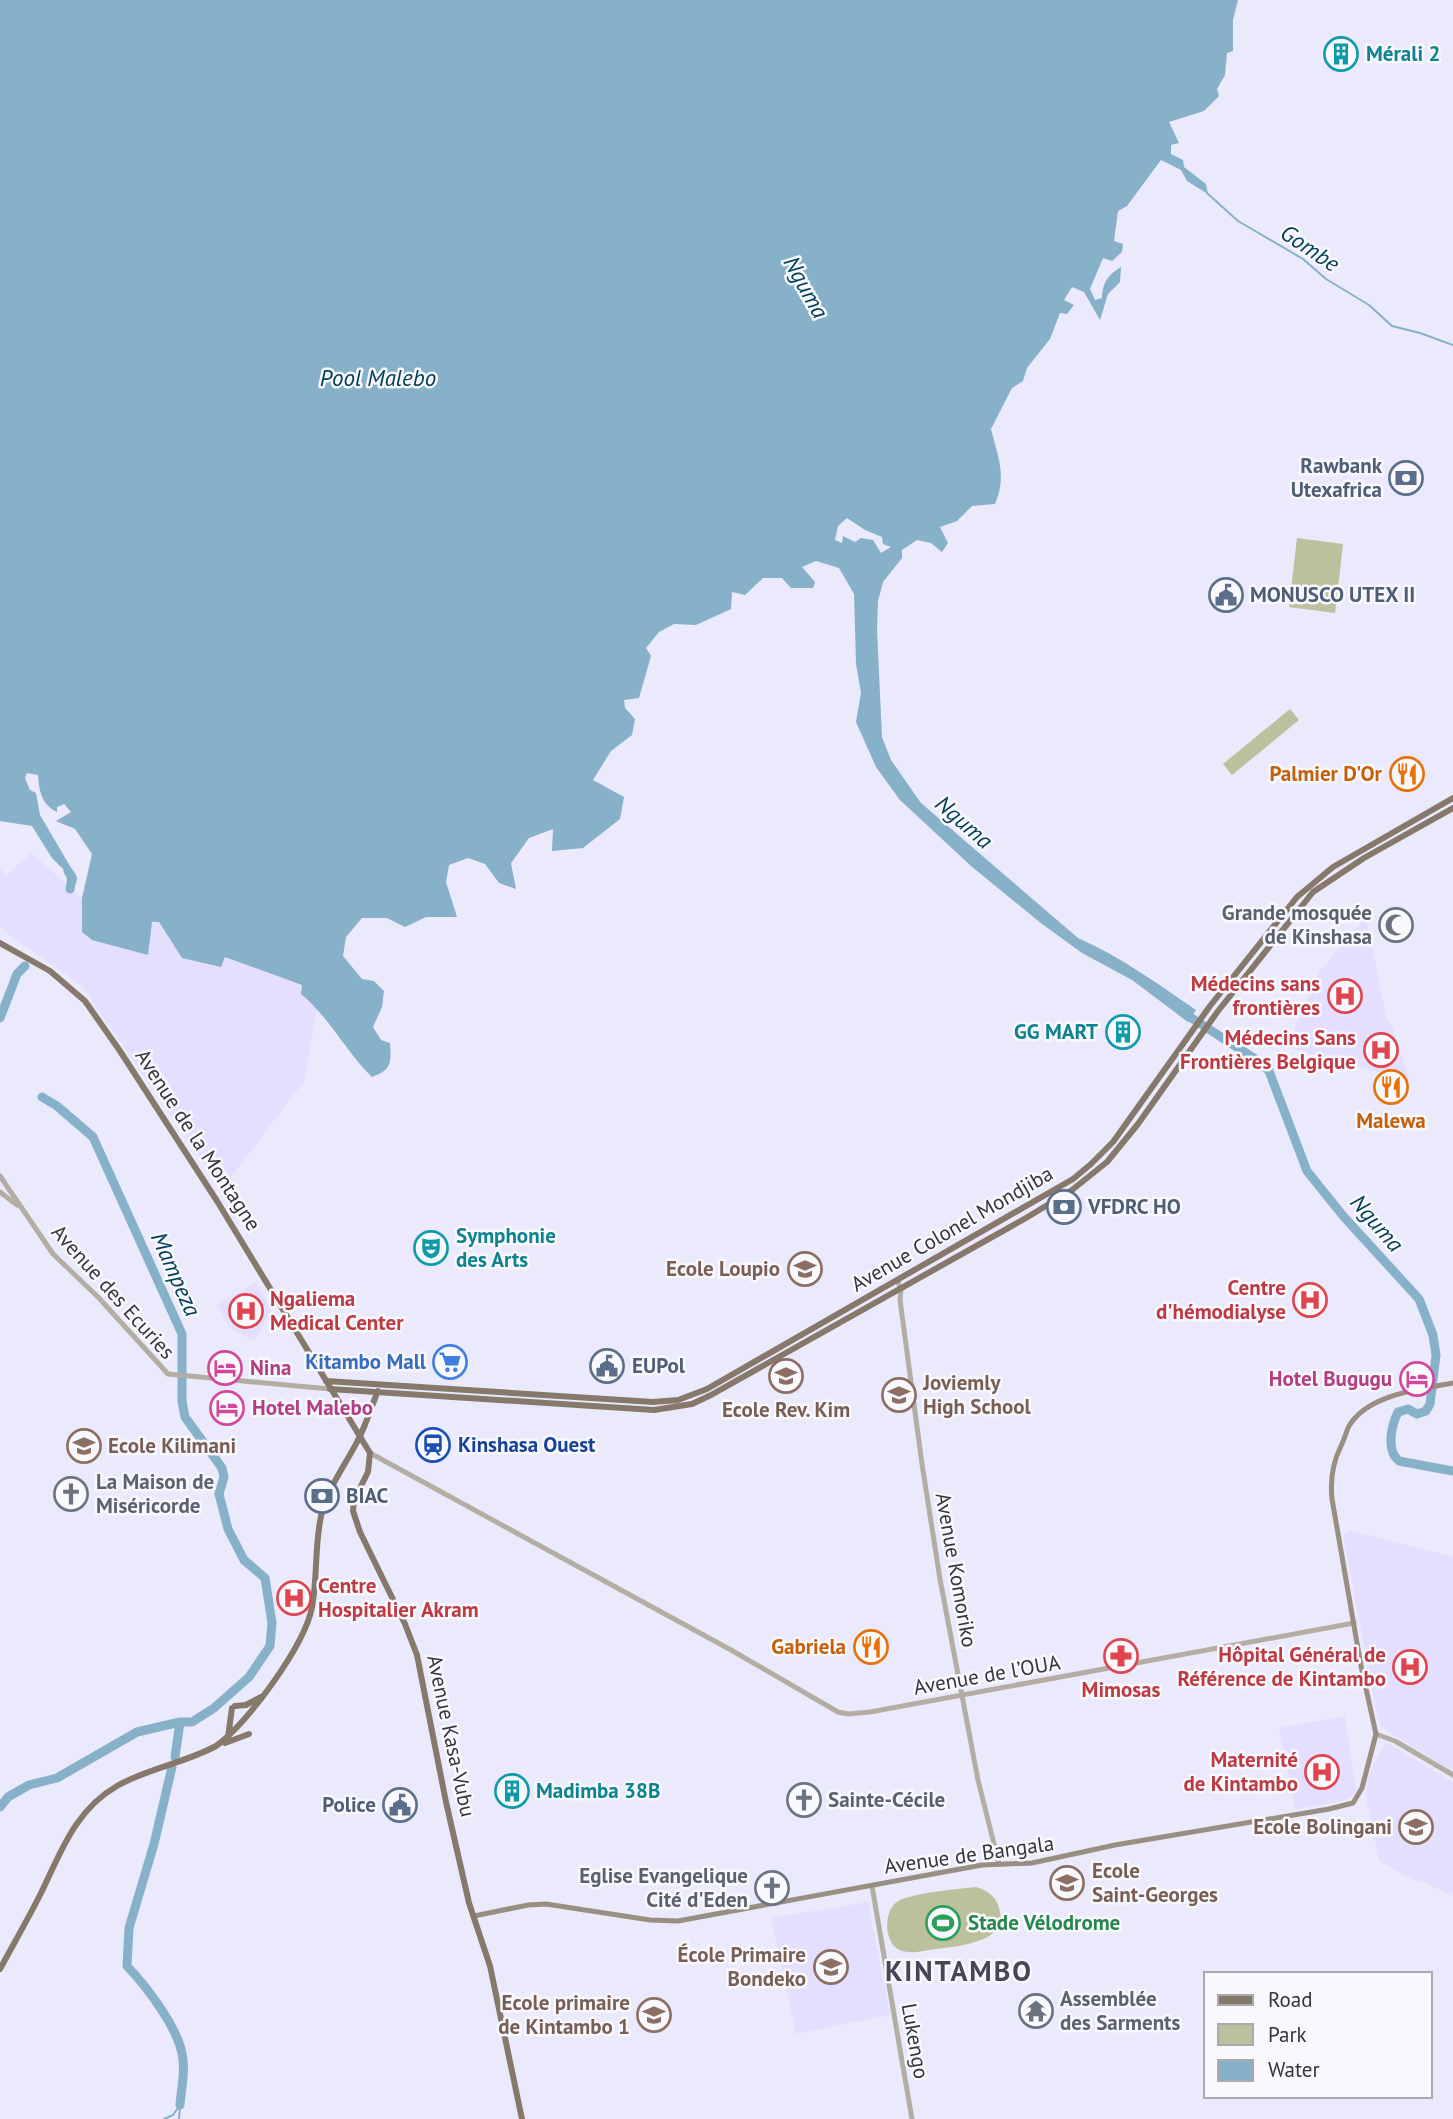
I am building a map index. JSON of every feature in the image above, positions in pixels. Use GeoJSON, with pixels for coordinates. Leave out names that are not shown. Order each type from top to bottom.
{"type":"FeatureCollection","features":[{"type":"Feature","properties":{"kind":"main road","name":"Avenue Colonel Mondjiba"},"geometry":{"type":"LineString","coordinates":[[330,1389],[653,1402],[678,1400],[707,1389],[1055,1191],[1091,1164],[1130,1120],[1210,1006],[1283,913],[1311,883],[1388,834],[1453,798]]}},
{"type":"Feature","properties":{"kind":"main road","name":"Avenue Colonel Mondjiba"},"geometry":{"type":"LineString","coordinates":[[326,1381],[378,1389],[654,1410],[692,1404],[718,1391],[1072,1190],[1097,1171],[1138,1124],[1218,1011],[1313,892],[1364,858],[1453,808]]}},
{"type":"Feature","properties":{"kind":"main road","name":"Avenue de la Montagne"},"geometry":{"type":"LineString","coordinates":[[0,944],[63,981],[85,1001],[217,1201],[326,1381]]}},
{"type":"Feature","properties":{"kind":"main road"},"geometry":{"type":"LineString","coordinates":[[326,1381],[370,1453]]}},
{"type":"Feature","properties":{"kind":"main road"},"geometry":{"type":"LineString","coordinates":[[1376,1734],[1332,1499],[1330,1485],[1333,1466],[1350,1424],[1359,1416],[1385,1399],[1453,1383]]}},
{"type":"Feature","properties":{"kind":"main road"},"geometry":{"type":"LineString","coordinates":[[216,1746],[228,1738],[263,1696],[309,1620],[315,1593],[322,1514],[328,1495],[359,1438],[378,1389]]}},
{"type":"Feature","properties":{"kind":"main road","name":"Avenue Kasa-Vubu"},"geometry":{"type":"LineString","coordinates":[[370,1453],[368,1472],[354,1500],[352,1511],[415,1647],[446,1802],[474,1916],[490,1966],[522,2119]]}},
{"type":"Feature","properties":{"kind":"main road"},"geometry":{"type":"LineString","coordinates":[[228,1738],[234,1707],[246,1705],[263,1696]]}},
{"type":"Feature","properties":{"kind":"main road"},"geometry":{"type":"LineString","coordinates":[[0,1969],[68,1836],[101,1796],[118,1785],[249,1734]]}},
{"type":"Feature","properties":{"kind":"main road","name":"Avenue de Bangala"},"geometry":{"type":"LineString","coordinates":[[474,1916],[527,1905],[547,1904],[650,1920],[678,1921],[999,1864],[1032,1863],[1115,1844],[1346,1805],[1357,1798],[1362,1788],[1376,1734]]}},
{"type":"Feature","properties":{"kind":"street","name":"Avenue des Ecuries"},"geometry":{"type":"LineString","coordinates":[[0,1175],[41,1239],[66,1269],[98,1297],[163,1371],[180,1377],[330,1389]]}},
{"type":"Feature","properties":{"kind":"street","name":"Avenue des Ecuries"},"geometry":{"type":"LineString","coordinates":[[0,1192],[22,1209]]}},
{"type":"Feature","properties":{"kind":"street","name":"Avenue Komoriko"},"geometry":{"type":"LineString","coordinates":[[897,1280],[901,1289],[900,1300],[922,1464],[962,1695],[987,1822],[999,1864]]}},
{"type":"Feature","properties":{"kind":"street","name":"Avenue des Ecuries"},"geometry":{"type":"LineString","coordinates":[[304,1387],[326,1381]]}},
{"type":"Feature","properties":{"kind":"street","name":"Avenue de l’OUA"},"geometry":{"type":"LineString","coordinates":[[370,1453],[730,1650],[841,1714],[870,1712],[1354,1623]]}},
{"type":"Feature","properties":{"kind":"street"},"geometry":{"type":"LineString","coordinates":[[1376,1734],[1395,1741],[1453,1775]]}},
{"type":"Feature","properties":{"kind":"street","name":"Lukengo"},"geometry":{"type":"LineString","coordinates":[[872,1886],[912,2119]]}},
{"type":"Feature","properties":{"kind":"shaded area"},"geometry":{"type":"Polygon","coordinates":[[[31,853],[82,898],[82,931],[159,922],[182,958],[225,956],[302,985],[301,994],[317,1007],[305,1080],[222,1189],[81,985],[0,928],[0,869],[7,875],[31,853]]]}},
{"type":"Feature","properties":{"kind":"shaded area","name":"Médecins sans frontières"},"geometry":{"type":"Polygon","coordinates":[[[1366,917],[1387,1021],[1392,1025],[1409,1080],[1290,1048],[1296,1024],[1320,971],[1366,917]]]}},
{"type":"Feature","properties":{"kind":"shaded area","name":"Ngaliema Medical Center"},"geometry":{"type":"Polygon","coordinates":[[[255,1283],[272,1309],[254,1341],[230,1328],[217,1304],[255,1283]]]}},
{"type":"Feature","properties":{"kind":"shaded area","name":"Hôpital Général de Référence de Kintambo"},"geometry":{"type":"Polygon","coordinates":[[[1349,1530],[1453,1557],[1453,1772],[1381,1727],[1343,1536],[1349,1530]]]}},
{"type":"Feature","properties":{"kind":"shaded area","name":"Maternité de Kintambo"},"geometry":{"type":"Polygon","coordinates":[[[1345,1716],[1356,1790],[1351,1797],[1342,1801],[1295,1809],[1279,1728],[1345,1716]]]}},
{"type":"Feature","properties":{"kind":"shaded area"},"geometry":{"type":"Polygon","coordinates":[[[1385,1742],[1453,1782],[1453,1896],[1414,1880],[1379,1861],[1366,1797],[1368,1777],[1385,1742]]]}},
{"type":"Feature","properties":{"kind":"shaded area","name":"École Primaire Bondeko"},"geometry":{"type":"Polygon","coordinates":[[[868,1902],[890,2015],[796,2034],[771,1918],[868,1902]]]}},
{"type":"Feature","properties":{"kind":"green space"},"geometry":{"type":"Polygon","coordinates":[[[1297,538],[1343,544],[1335,613],[1289,607],[1297,538]]]}},
{"type":"Feature","properties":{"kind":"green space"},"geometry":{"type":"Polygon","coordinates":[[[1290,709],[1299,720],[1232,775],[1223,764],[1290,709]]]}},
{"type":"Feature","properties":{"kind":"green space","name":"Stade Vélodrome"},"geometry":{"type":"Polygon","coordinates":[[[976,1887],[992,1895],[997,1902],[1000,1923],[995,1931],[975,1942],[916,1952],[901,1951],[894,1946],[887,1929],[890,1911],[897,1902],[923,1894],[976,1887]]]}},
{"type":"Feature","properties":{"kind":"water","name":"Pool Malebo"},"geometry":{"type":"Polygon","coordinates":[[[0,0],[1238,0],[1233,20],[1233,51],[1227,53],[1225,75],[1217,89],[1219,96],[1204,111],[1169,122],[1179,143],[1171,145],[1171,154],[1183,160],[1184,167],[1206,184],[1208,194],[1187,181],[1181,170],[1161,160],[1127,206],[1118,211],[1114,241],[1123,244],[1122,252],[1112,261],[1103,258],[1090,289],[1095,300],[1102,298],[1107,280],[1121,267],[1120,282],[1108,294],[1100,320],[1084,292],[1072,287],[1064,300],[1074,305],[1067,314],[1060,313],[1050,339],[1027,368],[1023,381],[1012,388],[991,429],[1001,475],[995,504],[972,506],[957,521],[940,527],[948,543],[942,552],[931,543],[917,540],[902,550],[902,558],[883,582],[878,601],[882,737],[891,760],[921,803],[1078,938],[1124,962],[1196,1010],[1188,1022],[1132,980],[1082,953],[1042,924],[971,866],[900,800],[876,767],[856,722],[861,693],[856,664],[854,594],[839,568],[816,561],[802,567],[815,582],[813,588],[791,588],[782,578],[763,578],[745,595],[732,592],[731,609],[696,625],[674,624],[659,632],[646,648],[651,656],[639,698],[624,700],[625,708],[635,719],[632,735],[611,751],[593,780],[624,797],[620,819],[583,848],[552,851],[553,829],[529,838],[511,863],[516,889],[499,883],[485,864],[468,858],[449,865],[446,882],[457,917],[426,917],[405,927],[387,918],[362,918],[346,937],[343,956],[362,979],[374,981],[384,991],[382,1007],[373,1027],[381,1040],[390,1043],[390,1061],[383,1072],[372,1077],[321,1014],[301,994],[302,985],[225,957],[221,967],[182,958],[159,922],[152,922],[148,955],[92,940],[82,932],[82,898],[92,854],[75,829],[56,821],[71,812],[64,804],[57,807],[57,812],[48,806],[40,792],[38,775],[27,773],[25,778],[30,790],[36,793],[40,815],[77,878],[76,884],[67,880],[65,871],[52,858],[32,826],[0,821],[0,0]],[[847,518],[838,526],[835,540],[842,543],[843,536],[855,542],[861,538],[873,540],[881,553],[891,547],[883,544],[882,537],[847,518]]]}},
{"type":"Feature","properties":{"kind":"waterway","name":"Gombe"},"geometry":{"type":"LineString","coordinates":[[1207,193],[1238,221],[1303,259],[1326,279],[1369,305],[1392,326],[1453,345]]}},
{"type":"Feature","properties":{"kind":"waterway","name":"Mampeza"},"geometry":{"type":"LineString","coordinates":[[68,871],[72,877],[70,889]]}},
{"type":"Feature","properties":{"kind":"waterway","name":"Mampeza"},"geometry":{"type":"LineString","coordinates":[[0,1018],[17,974],[25,966]]}},
{"type":"Feature","properties":{"kind":"waterway","name":"Nguma"},"geometry":{"type":"LineString","coordinates":[[1182,1012],[1257,1060],[1269,1071],[1307,1171],[1344,1217],[1419,1299],[1433,1335],[1436,1355],[1430,1404],[1426,1411],[1417,1414],[1408,1409],[1398,1412],[1393,1424],[1392,1451],[1399,1461],[1453,1471]]}},
{"type":"Feature","properties":{"kind":"waterway","name":"Mampeza"},"geometry":{"type":"LineString","coordinates":[[0,1807],[8,1797],[29,1785],[57,1778],[137,1732],[180,1722],[192,1722],[214,1708],[249,1677],[270,1646],[272,1623],[265,1578],[244,1560],[228,1529],[219,1494],[224,1477],[222,1468],[185,1417],[182,1401],[182,1334],[93,1137],[57,1106],[42,1097]]}},
{"type":"Feature","properties":{"kind":"waterway"},"geometry":{"type":"LineString","coordinates":[[175,1757],[180,1722]]}},
{"type":"Feature","properties":{"kind":"waterway"},"geometry":{"type":"LineString","coordinates":[[172,1767],[154,1844],[129,1928],[127,1966],[153,1997],[170,2023],[181,2048],[183,2076],[180,2105]]}},
{"type":"Feature","properties":{"kind":"waterway"},"geometry":{"type":"LineString","coordinates":[[164,2119],[173,2115],[180,2105]]}},
{"type":"Feature","properties":{"kind":"waterway"},"geometry":{"type":"LineString","coordinates":[[179,2119],[180,2106]]}},
{"type":"Feature","properties":{"kind":"place","name":"Mérali 2"},"geometry":{"type":"Point","coordinates":[1341,54]}},
{"type":"Feature","properties":{"kind":"place","name":"Rawbank Utexafrica"},"geometry":{"type":"Point","coordinates":[1406,478]}},
{"type":"Feature","properties":{"kind":"place","name":"MONUSCO UTEX II"},"geometry":{"type":"Point","coordinates":[1226,595]}},
{"type":"Feature","properties":{"kind":"place","name":"Palmier D'Or"},"geometry":{"type":"Point","coordinates":[1407,774]}},
{"type":"Feature","properties":{"kind":"place","name":"Grande mosquée de Kinshasa"},"geometry":{"type":"Point","coordinates":[1396,925]}},
{"type":"Feature","properties":{"kind":"place","name":"Médecins sans frontières"},"geometry":{"type":"Point","coordinates":[1345,996]}},
{"type":"Feature","properties":{"kind":"place","name":"GG MART"},"geometry":{"type":"Point","coordinates":[1123,1032]}},
{"type":"Feature","properties":{"kind":"place","name":"Médecins Sans Frontières Belgique"},"geometry":{"type":"Point","coordinates":[1381,1050]}},
{"type":"Feature","properties":{"kind":"place","name":"Malewa"},"geometry":{"type":"Point","coordinates":[1391,1087]}},
{"type":"Feature","properties":{"kind":"place","name":"VFDRC HO"},"geometry":{"type":"Point","coordinates":[1064,1207]}},
{"type":"Feature","properties":{"kind":"place","name":"Symphonie des Arts"},"geometry":{"type":"Point","coordinates":[431,1248]}},
{"type":"Feature","properties":{"kind":"place","name":"Ecole Loupio"},"geometry":{"type":"Point","coordinates":[805,1269]}},
{"type":"Feature","properties":{"kind":"place","name":"Centre d'hémodialyse"},"geometry":{"type":"Point","coordinates":[1310,1300]}},
{"type":"Feature","properties":{"kind":"place","name":"Ngaliema Medical Center"},"geometry":{"type":"Point","coordinates":[246,1311]}},
{"type":"Feature","properties":{"kind":"place","name":"Kitambo Mall"},"geometry":{"type":"Point","coordinates":[450,1362]}},
{"type":"Feature","properties":{"kind":"place","name":"EUPol"},"geometry":{"type":"Point","coordinates":[607,1366]}},
{"type":"Feature","properties":{"kind":"place","name":"Nina"},"geometry":{"type":"Point","coordinates":[225,1368]}},
{"type":"Feature","properties":{"kind":"place","name":"Ecole Rev. Kim"},"geometry":{"type":"Point","coordinates":[786,1376]}},
{"type":"Feature","properties":{"kind":"place","name":"Hotel Bugugu"},"geometry":{"type":"Point","coordinates":[1417,1379]}},
{"type":"Feature","properties":{"kind":"place","name":"Joviemly High School"},"geometry":{"type":"Point","coordinates":[899,1395]}},
{"type":"Feature","properties":{"kind":"place","name":"Hotel Malebo"},"geometry":{"type":"Point","coordinates":[227,1408]}},
{"type":"Feature","properties":{"kind":"place","name":"Kinshasa Ouest"},"geometry":{"type":"Point","coordinates":[433,1445]}},
{"type":"Feature","properties":{"kind":"place","name":"Ecole Kilimani"},"geometry":{"type":"Point","coordinates":[84,1446]}},
{"type":"Feature","properties":{"kind":"place","name":"La Maison de Miséricorde"},"geometry":{"type":"Point","coordinates":[71,1494]}},
{"type":"Feature","properties":{"kind":"place","name":"BIAC"},"geometry":{"type":"Point","coordinates":[322,1496]}},
{"type":"Feature","properties":{"kind":"place","name":"Centre Hospitalier Akram"},"geometry":{"type":"Point","coordinates":[294,1598]}},
{"type":"Feature","properties":{"kind":"place","name":"Gabriela"},"geometry":{"type":"Point","coordinates":[871,1647]}},
{"type":"Feature","properties":{"kind":"place","name":"Mimosas"},"geometry":{"type":"Point","coordinates":[1121,1656]}},
{"type":"Feature","properties":{"kind":"place","name":"Hôpital Général de Référence de Kintambo"},"geometry":{"type":"Point","coordinates":[1410,1667]}},
{"type":"Feature","properties":{"kind":"place","name":"Maternité de Kintambo"},"geometry":{"type":"Point","coordinates":[1322,1772]}},
{"type":"Feature","properties":{"kind":"place","name":"Madimba 38B"},"geometry":{"type":"Point","coordinates":[512,1791]}},
{"type":"Feature","properties":{"kind":"place","name":"Sainte-Cécile"},"geometry":{"type":"Point","coordinates":[804,1800]}},
{"type":"Feature","properties":{"kind":"place","name":"Police"},"geometry":{"type":"Point","coordinates":[400,1805]}},
{"type":"Feature","properties":{"kind":"place","name":"Ecole Bolingani"},"geometry":{"type":"Point","coordinates":[1416,1827]}},
{"type":"Feature","properties":{"kind":"place","name":"Ecole Saint-Georges"},"geometry":{"type":"Point","coordinates":[1067,1883]}},
{"type":"Feature","properties":{"kind":"place","name":"Eglise Evangelique Cité d'Eden"},"geometry":{"type":"Point","coordinates":[772,1888]}},
{"type":"Feature","properties":{"kind":"place","name":"Stade Vélodrome"},"geometry":{"type":"Point","coordinates":[943,1923]}},
{"type":"Feature","properties":{"kind":"place","name":"École Primaire Bondeko"},"geometry":{"type":"Point","coordinates":[831,1967]}},
{"type":"Feature","properties":{"kind":"place","name":"Assemblée des Sarments"},"geometry":{"type":"Point","coordinates":[1036,2011]}},
{"type":"Feature","properties":{"kind":"place","name":"Ecole primaire de Kintambo 1"},"geometry":{"type":"Point","coordinates":[654,2015]}},
{"type":"Feature","properties":{"kind":"district","name":"KINTAMBO"},"geometry":{"type":"Point","coordinates":[959,1971]}}]}
